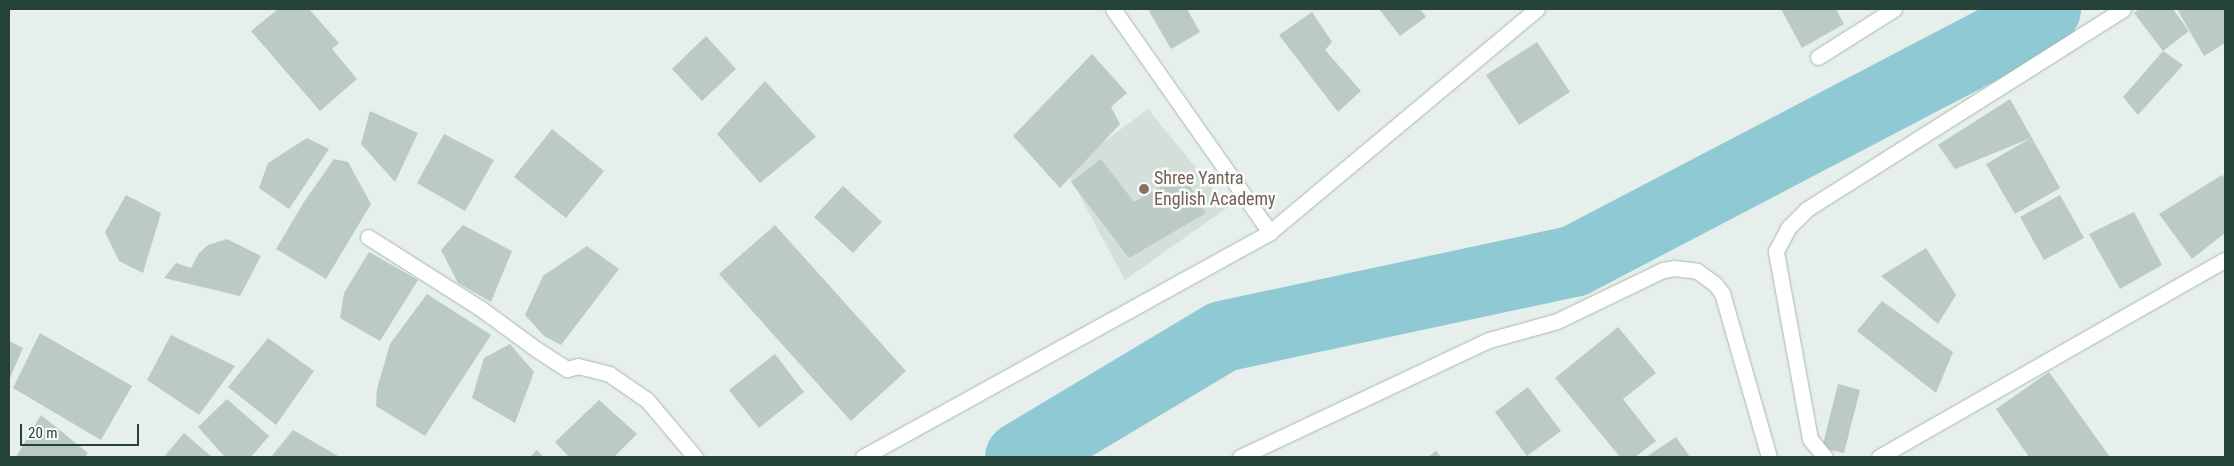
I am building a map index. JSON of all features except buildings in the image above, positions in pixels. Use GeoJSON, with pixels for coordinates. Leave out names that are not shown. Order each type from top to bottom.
{"type":"FeatureCollection","features":[{"type":"Feature","properties":{"kind":"street"},"geometry":{"type":"LineString","coordinates":[[1112,9],[1270,232]]}},
{"type":"Feature","properties":{"kind":"street"},"geometry":{"type":"LineString","coordinates":[[863,457],[1270,232],[1537,9]]}},
{"type":"Feature","properties":{"kind":"street"},"geometry":{"type":"LineString","coordinates":[[1818,57],[1894,9]]}},
{"type":"Feature","properties":{"kind":"street"},"geometry":{"type":"LineString","coordinates":[[1825,457],[1810,439],[1776,251],[1790,227],[1807,209],[2123,9]]}},
{"type":"Feature","properties":{"kind":"street"},"geometry":{"type":"LineString","coordinates":[[368,237],[480,308],[567,369],[578,366],[609,374],[617,379],[647,400],[694,457]]}},
{"type":"Feature","properties":{"kind":"street"},"geometry":{"type":"LineString","coordinates":[[1879,457],[2225,260]]}},
{"type":"Feature","properties":{"kind":"street"},"geometry":{"type":"LineString","coordinates":[[1240,457],[1489,340],[1557,321],[1663,270],[1674,268],[1697,271],[1715,284],[1722,293],[1769,457]]}},
{"type":"Feature","properties":{"kind":"shaded area","name":"Shree Yantra English Academy"},"geometry":{"type":"Polygon","coordinates":[[[1148,109],[1228,207],[1125,280],[1066,170],[1148,109]]]}},
{"type":"Feature","properties":{"kind":"waterway"},"geometry":{"type":"LineString","coordinates":[[1020,457],[1222,336],[1573,261],[2030,22],[2045,9]]}},
{"type":"Feature","properties":{"kind":"place","name":"Shree Yantra English Academy"},"geometry":{"type":"Point","coordinates":[1144,189]}}]}
